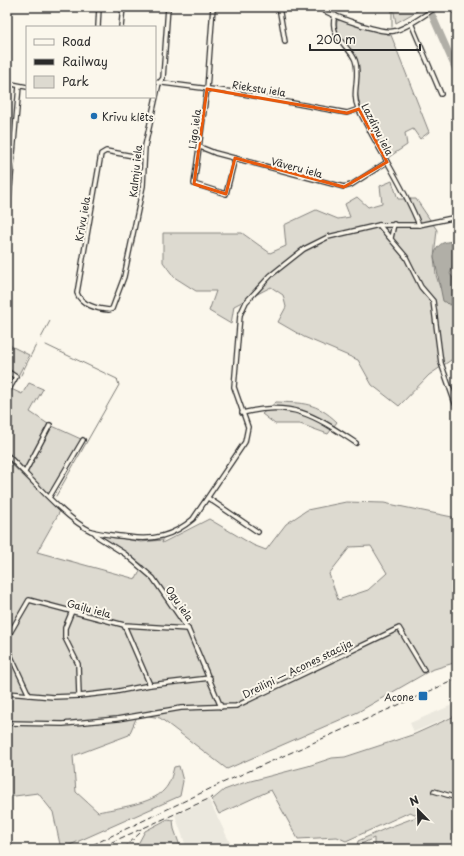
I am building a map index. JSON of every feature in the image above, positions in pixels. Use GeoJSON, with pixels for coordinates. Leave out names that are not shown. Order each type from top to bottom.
{"type":"FeatureCollection","features":[{"type":"Feature","properties":{"kind":"street"},"geometry":{"type":"LineString","coordinates":[[98,26],[99,7]]}},
{"type":"Feature","properties":{"kind":"street"},"geometry":{"type":"LineString","coordinates":[[121,26],[123,7]]}},
{"type":"Feature","properties":{"kind":"street","name":"Kalmju iela"},"geometry":{"type":"LineString","coordinates":[[157,82],[163,78],[168,7]]}},
{"type":"Feature","properties":{"kind":"street","name":"Līgo iela"},"geometry":{"type":"LineString","coordinates":[[213,7],[207,89],[194,184],[226,194],[235,158]]}},
{"type":"Feature","properties":{"kind":"street"},"geometry":{"type":"LineString","coordinates":[[279,7],[285,42]]}},
{"type":"Feature","properties":{"kind":"street"},"geometry":{"type":"LineString","coordinates":[[318,7],[335,15],[385,31],[396,31],[437,7]]}},
{"type":"Feature","properties":{"kind":"street"},"geometry":{"type":"LineString","coordinates":[[453,7],[457,14]]}},
{"type":"Feature","properties":{"kind":"street","name":"Lazdiņu iela"},"geometry":{"type":"LineString","coordinates":[[335,15],[333,24],[337,35],[354,57],[357,66],[355,96],[359,109],[387,162],[404,190],[419,225]]}},
{"type":"Feature","properties":{"kind":"street"},"geometry":{"type":"LineString","coordinates":[[411,23],[440,94]]}},
{"type":"Feature","properties":{"kind":"street","name":"Riekstu iela"},"geometry":{"type":"LineString","coordinates":[[157,82],[347,112],[359,109]]}},
{"type":"Feature","properties":{"kind":"street"},"geometry":{"type":"LineString","coordinates":[[7,83],[26,87]]}},
{"type":"Feature","properties":{"kind":"street"},"geometry":{"type":"LineString","coordinates":[[8,210],[19,86]]}},
{"type":"Feature","properties":{"kind":"street","name":"Kalmju iela"},"geometry":{"type":"LineString","coordinates":[[109,310],[112,309],[124,277],[143,186],[144,158],[154,98]]}},
{"type":"Feature","properties":{"kind":"street","name":"Vāveru iela"},"geometry":{"type":"LineString","coordinates":[[200,147],[235,158],[344,187],[351,185],[387,162]]}},
{"type":"Feature","properties":{"kind":"street","name":"Krīvu iela"},"geometry":{"type":"LineString","coordinates":[[109,310],[87,304],[79,297],[77,293],[101,154],[106,151],[144,158]]}},
{"type":"Feature","properties":{"kind":"street"},"geometry":{"type":"LineString","coordinates":[[94,532],[148,539],[164,536],[183,528],[193,519],[208,498],[245,442],[248,427],[236,396],[234,380],[240,315],[246,302],[279,267],[304,249],[328,237],[379,225],[419,225],[457,217]]}},
{"type":"Feature","properties":{"kind":"street"},"geometry":{"type":"LineString","coordinates":[[391,238],[394,224]]}},
{"type":"Feature","properties":{"kind":"street"},"geometry":{"type":"LineString","coordinates":[[379,225],[406,257],[421,287],[433,301],[441,363],[457,409]]}},
{"type":"Feature","properties":{"kind":"street"},"geometry":{"type":"LineString","coordinates":[[7,371],[16,377],[7,393]]}},
{"type":"Feature","properties":{"kind":"street"},"geometry":{"type":"LineString","coordinates":[[242,413],[271,408],[296,410],[313,416],[356,443]]}},
{"type":"Feature","properties":{"kind":"street"},"geometry":{"type":"LineString","coordinates":[[25,472],[50,425]]}},
{"type":"Feature","properties":{"kind":"street"},"geometry":{"type":"LineString","coordinates":[[50,496],[83,440]]}},
{"type":"Feature","properties":{"kind":"street","name":"Ogu iela"},"geometry":{"type":"LineString","coordinates":[[7,455],[76,520],[94,532],[98,537],[125,554],[146,571],[188,629],[221,707]]}},
{"type":"Feature","properties":{"kind":"street"},"geometry":{"type":"LineString","coordinates":[[208,498],[258,532]]}},
{"type":"Feature","properties":{"kind":"street","name":"Gaiļu iela"},"geometry":{"type":"LineString","coordinates":[[7,638],[29,600],[124,626],[188,629]]}},
{"type":"Feature","properties":{"kind":"street"},"geometry":{"type":"LineString","coordinates":[[72,611],[65,628],[66,638],[78,664],[79,696]]}},
{"type":"Feature","properties":{"kind":"street"},"geometry":{"type":"LineString","coordinates":[[124,626],[150,685]]}},
{"type":"Feature","properties":{"kind":"street","name":"Dreiliņi — Acones stacija"},"geometry":{"type":"LineString","coordinates":[[7,723],[63,724],[117,719],[181,708],[236,706],[399,628],[424,670]]}},
{"type":"Feature","properties":{"kind":"street"},"geometry":{"type":"LineString","coordinates":[[7,648],[29,695]]}},
{"type":"Feature","properties":{"kind":"street"},"geometry":{"type":"LineString","coordinates":[[7,694],[79,696],[114,692],[150,685],[210,678]]}},
{"type":"Feature","properties":{"kind":"street"},"geometry":{"type":"LineString","coordinates":[[434,791],[457,798]]}},
{"type":"Feature","properties":{"kind":"highlighted area"},"geometry":{"type":"Polygon","coordinates":[[[207,89],[347,113],[359,109],[387,162],[344,187],[235,158],[226,194],[194,184],[207,89]]]}},
{"type":"Feature","properties":{"kind":"shaded area"},"geometry":{"type":"Polygon","coordinates":[[[457,241],[457,256],[450,274],[457,283],[457,299],[455,303],[450,305],[443,301],[434,256],[439,245],[457,241]]]}},
{"type":"Feature","properties":{"kind":"shaded area"},"geometry":{"type":"Polygon","coordinates":[[[457,703],[457,714],[414,732],[410,723],[457,703]]]}},
{"type":"Feature","properties":{"kind":"shaded area"},"geometry":{"type":"Polygon","coordinates":[[[209,800],[233,849],[187,849],[175,815],[209,800]]]}},
{"type":"Feature","properties":{"kind":"green space"},"geometry":{"type":"Polygon","coordinates":[[[393,7],[424,7],[396,23],[393,7]]]}},
{"type":"Feature","properties":{"kind":"green space"},"geometry":{"type":"Polygon","coordinates":[[[340,20],[391,35],[429,132],[420,139],[413,129],[405,133],[407,145],[386,159],[366,120],[360,104],[357,92],[358,63],[354,53],[340,37],[337,21],[340,20]]]}},
{"type":"Feature","properties":{"kind":"green space"},"geometry":{"type":"Polygon","coordinates":[[[392,181],[398,199],[416,199],[437,230],[434,257],[436,275],[440,288],[455,303],[457,299],[457,356],[429,375],[399,406],[372,385],[358,360],[304,337],[278,322],[286,307],[283,295],[271,287],[234,306],[231,324],[209,311],[216,291],[196,291],[174,277],[163,262],[163,233],[242,233],[270,253],[286,246],[284,225],[316,210],[338,219],[350,217],[345,204],[357,197],[368,207],[382,203],[380,186],[392,181]]]}},
{"type":"Feature","properties":{"kind":"green space"},"geometry":{"type":"Polygon","coordinates":[[[7,344],[29,355],[11,389],[22,394],[29,383],[43,389],[30,412],[48,424],[83,440],[50,496],[7,455],[7,344]]]}},
{"type":"Feature","properties":{"kind":"green space"},"geometry":{"type":"Polygon","coordinates":[[[276,402],[302,403],[316,407],[337,422],[328,434],[300,424],[275,424],[262,414],[276,402]]]}},
{"type":"Feature","properties":{"kind":"green space"},"geometry":{"type":"Polygon","coordinates":[[[7,460],[60,511],[37,552],[136,579],[143,565],[103,538],[105,535],[141,542],[163,540],[162,543],[209,519],[253,545],[266,550],[286,524],[307,510],[346,502],[384,503],[457,518],[457,662],[431,670],[358,712],[227,769],[160,718],[138,714],[129,735],[73,756],[76,792],[98,812],[133,805],[151,799],[164,790],[168,785],[174,767],[179,766],[183,781],[180,796],[61,849],[53,812],[38,793],[7,797],[7,460]],[[371,546],[350,547],[329,574],[338,600],[368,590],[387,573],[371,546]]]}},
{"type":"Feature","properties":{"kind":"green space"},"geometry":{"type":"Polygon","coordinates":[[[457,715],[457,849],[379,849],[374,844],[374,838],[357,846],[358,841],[419,816],[410,812],[346,841],[337,837],[298,839],[271,790],[219,814],[212,800],[224,790],[243,783],[308,766],[332,758],[345,757],[415,734],[457,715]]]}},
{"type":"Feature","properties":{"kind":"green space"},"geometry":{"type":"Polygon","coordinates":[[[168,819],[173,820],[174,829],[181,849],[131,849],[138,844],[145,831],[168,819]]]}},
{"type":"Feature","properties":{"kind":"waterway"},"geometry":{"type":"LineString","coordinates":[[392,7],[392,27]]}},
{"type":"Feature","properties":{"kind":"waterway"},"geometry":{"type":"LineString","coordinates":[[432,15],[457,72]]}},
{"type":"Feature","properties":{"kind":"waterway"},"geometry":{"type":"LineString","coordinates":[[41,338],[50,321]]}},
{"type":"Feature","properties":{"kind":"waterway"},"geometry":{"type":"LineString","coordinates":[[21,375],[36,345]]}},
{"type":"Feature","properties":{"kind":"waterway"},"geometry":{"type":"LineString","coordinates":[[46,345],[117,379],[119,385],[56,496]]}},
{"type":"Feature","properties":{"kind":"railway"},"geometry":{"type":"LineString","coordinates":[[84,849],[220,784],[457,679]]}},
{"type":"Feature","properties":{"kind":"railway"},"geometry":{"type":"LineString","coordinates":[[103,846],[213,797]]}},
{"type":"Feature","properties":{"kind":"railway"},"geometry":{"type":"LineString","coordinates":[[123,849],[140,833]]}},
{"type":"Feature","properties":{"kind":"place","name":"Krīvu klēts"},"geometry":{"type":"Point","coordinates":[94,116]}},
{"type":"Feature","properties":{"kind":"place","name":"Acone"},"geometry":{"type":"Point","coordinates":[423,696]}}]}
